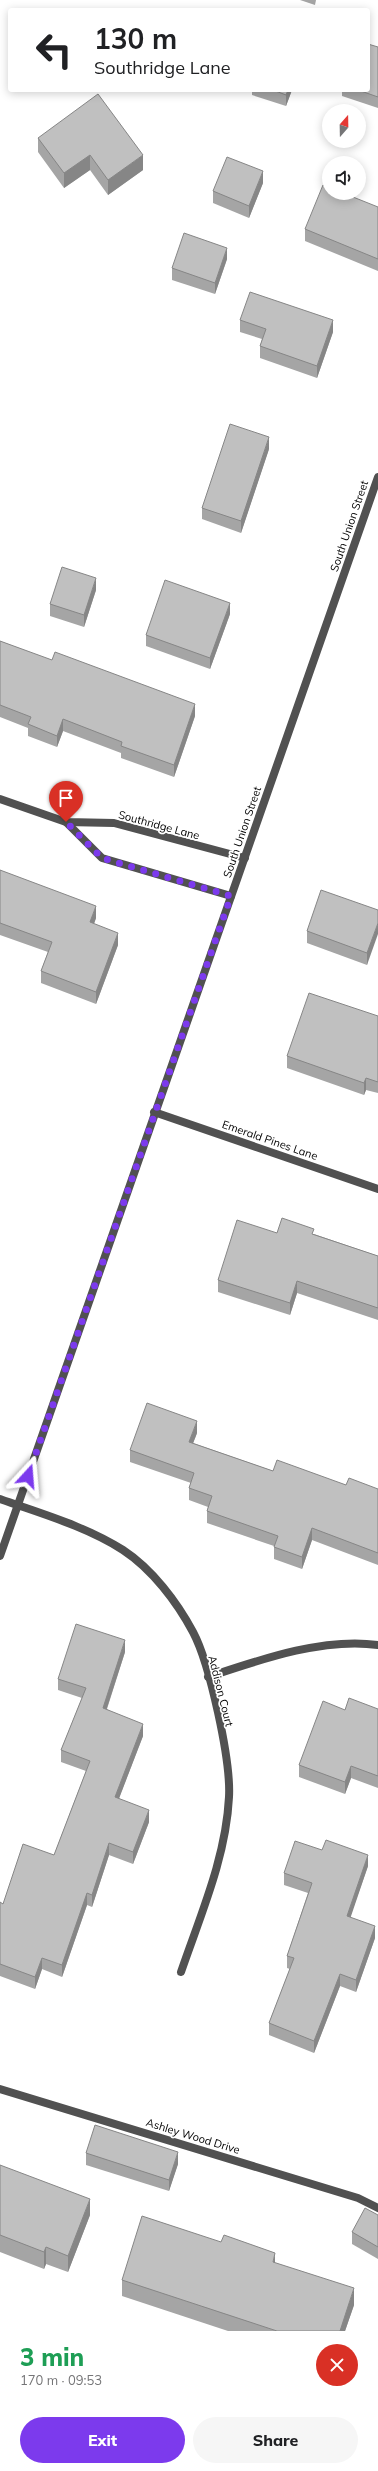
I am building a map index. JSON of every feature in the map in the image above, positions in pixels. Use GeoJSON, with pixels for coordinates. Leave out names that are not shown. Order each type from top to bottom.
{"type":"FeatureCollection","features":[{"type":"Feature","properties":{"kind":"street","name":"South Union Street"},"geometry":{"type":"LineString","coordinates":[[0,1556],[154,1112],[245,858],[378,477]]}},
{"type":"Feature","properties":{"kind":"street","name":"Southridge Lane"},"geometry":{"type":"LineString","coordinates":[[0,799],[66,822],[114,823],[245,858]]}},
{"type":"Feature","properties":{"kind":"street","name":"Southridge Lane"},"geometry":{"type":"LineString","coordinates":[[66,822],[102,858],[231,896]]}},
{"type":"Feature","properties":{"kind":"street","name":"Emerald Pines Lane"},"geometry":{"type":"LineString","coordinates":[[154,1112],[378,1189]]}},
{"type":"Feature","properties":{"kind":"street","name":"Addison Court"},"geometry":{"type":"LineString","coordinates":[[0,1499],[86,1530],[124,1551],[150,1573],[171,1598],[194,1633],[208,1677],[218,1717],[229,1797],[223,1840],[212,1881],[181,1972]]}},
{"type":"Feature","properties":{"kind":"street"},"geometry":{"type":"LineString","coordinates":[[208,1677],[280,1655],[329,1646],[378,1645]]}},
{"type":"Feature","properties":{"kind":"street","name":"Ashley Wood Drive"},"geometry":{"type":"LineString","coordinates":[[0,2089],[358,2198],[378,2208]]}},
{"type":"Feature","properties":{"kind":"building"},"geometry":{"type":"Polygon","coordinates":[[[370,45],[378,47],[378,97],[364,92],[370,92],[370,45]]]}},
{"type":"Feature","properties":{"kind":"building"},"geometry":{"type":"Polygon","coordinates":[[[278,92],[287,92],[286,95],[278,92]]]}},
{"type":"Feature","properties":{"kind":"building"},"geometry":{"type":"Polygon","coordinates":[[[98,94],[143,155],[108,180],[90,155],[64,173],[38,138],[98,94]]]}},
{"type":"Feature","properties":{"kind":"building"},"geometry":{"type":"Polygon","coordinates":[[[227,157],[263,171],[249,206],[213,191],[227,157]]]}},
{"type":"Feature","properties":{"kind":"building"},"geometry":{"type":"Polygon","coordinates":[[[322,187],[322,200],[360,200],[378,207],[378,259],[305,229],[322,187]]]}},
{"type":"Feature","properties":{"kind":"building"},"geometry":{"type":"Polygon","coordinates":[[[184,233],[227,248],[215,283],[172,268],[184,233]]]}},
{"type":"Feature","properties":{"kind":"building"},"geometry":{"type":"Polygon","coordinates":[[[250,292],[333,320],[317,366],[260,346],[266,329],[240,320],[250,292]]]}},
{"type":"Feature","properties":{"kind":"building"},"geometry":{"type":"Polygon","coordinates":[[[230,424],[269,437],[241,521],[202,508],[230,424]]]}},
{"type":"Feature","properties":{"kind":"building"},"geometry":{"type":"Polygon","coordinates":[[[62,567],[96,578],[84,615],[50,604],[62,567]]]}},
{"type":"Feature","properties":{"kind":"building"},"geometry":{"type":"Polygon","coordinates":[[[165,580],[230,603],[210,658],[146,635],[165,580]]]}},
{"type":"Feature","properties":{"kind":"building"},"geometry":{"type":"Polygon","coordinates":[[[0,641],[52,660],[55,652],[195,704],[174,765],[121,746],[122,742],[63,719],[57,736],[28,724],[31,717],[0,705],[0,641]]]}},
{"type":"Feature","properties":{"kind":"building"},"geometry":{"type":"Polygon","coordinates":[[[0,870],[96,906],[90,922],[118,933],[96,992],[41,971],[52,942],[0,923],[0,870]]]}},
{"type":"Feature","properties":{"kind":"building"},"geometry":{"type":"Polygon","coordinates":[[[321,890],[378,910],[378,923],[367,953],[307,931],[321,890]]]}},
{"type":"Feature","properties":{"kind":"building"},"geometry":{"type":"Polygon","coordinates":[[[309,993],[378,1016],[378,1082],[366,1078],[364,1083],[287,1056],[309,993]]]}},
{"type":"Feature","properties":{"kind":"building"},"geometry":{"type":"Polygon","coordinates":[[[282,1218],[314,1229],[312,1234],[378,1256],[378,1308],[297,1281],[290,1303],[218,1280],[237,1220],[277,1233],[282,1218]]]}},
{"type":"Feature","properties":{"kind":"building"},"geometry":{"type":"Polygon","coordinates":[[[147,1403],[197,1421],[189,1442],[273,1471],[277,1460],[346,1485],[349,1478],[378,1489],[378,1553],[312,1528],[302,1557],[274,1547],[278,1536],[207,1511],[212,1496],[189,1488],[194,1473],[130,1450],[147,1403]]]}},
{"type":"Feature","properties":{"kind":"building"},"geometry":{"type":"Polygon","coordinates":[[[76,1624],[125,1640],[103,1708],[143,1724],[115,1797],[149,1810],[133,1852],[109,1843],[92,1895],[87,1893],[62,1965],[42,1958],[35,1977],[0,1964],[0,1902],[3,1904],[23,1844],[54,1855],[90,1761],[61,1750],[86,1688],[58,1679],[76,1624]]]}},
{"type":"Feature","properties":{"kind":"building"},"geometry":{"type":"Polygon","coordinates":[[[349,1698],[378,1709],[378,1776],[351,1766],[345,1782],[299,1765],[323,1701],[345,1710],[349,1698]]]}},
{"type":"Feature","properties":{"kind":"building"},"geometry":{"type":"Polygon","coordinates":[[[326,1840],[368,1855],[347,1916],[375,1926],[356,1980],[340,1974],[314,2041],[269,2023],[294,1958],[287,1956],[312,1883],[284,1873],[295,1841],[322,1850],[326,1840]]]}},
{"type":"Feature","properties":{"kind":"building"},"geometry":{"type":"Polygon","coordinates":[[[95,2125],[178,2152],[169,2180],[86,2153],[95,2125]]]}},
{"type":"Feature","properties":{"kind":"building"},"geometry":{"type":"Polygon","coordinates":[[[0,2165],[90,2199],[68,2256],[46,2247],[44,2252],[0,2235],[0,2165]]]}},
{"type":"Feature","properties":{"kind":"building"},"geometry":{"type":"Polygon","coordinates":[[[365,2208],[378,2215],[378,2247],[352,2232],[365,2208]]]}},
{"type":"Feature","properties":{"kind":"building"},"geometry":{"type":"Polygon","coordinates":[[[142,2216],[221,2242],[224,2235],[275,2253],[273,2262],[354,2288],[340,2331],[277,2331],[122,2280],[142,2216]]]}},
{"type":"Feature","properties":{"kind":"route"},"geometry":{"type":"LineString","coordinates":[[28,1476],[154,1112],[231,896],[102,858],[66,822]]}}]}
